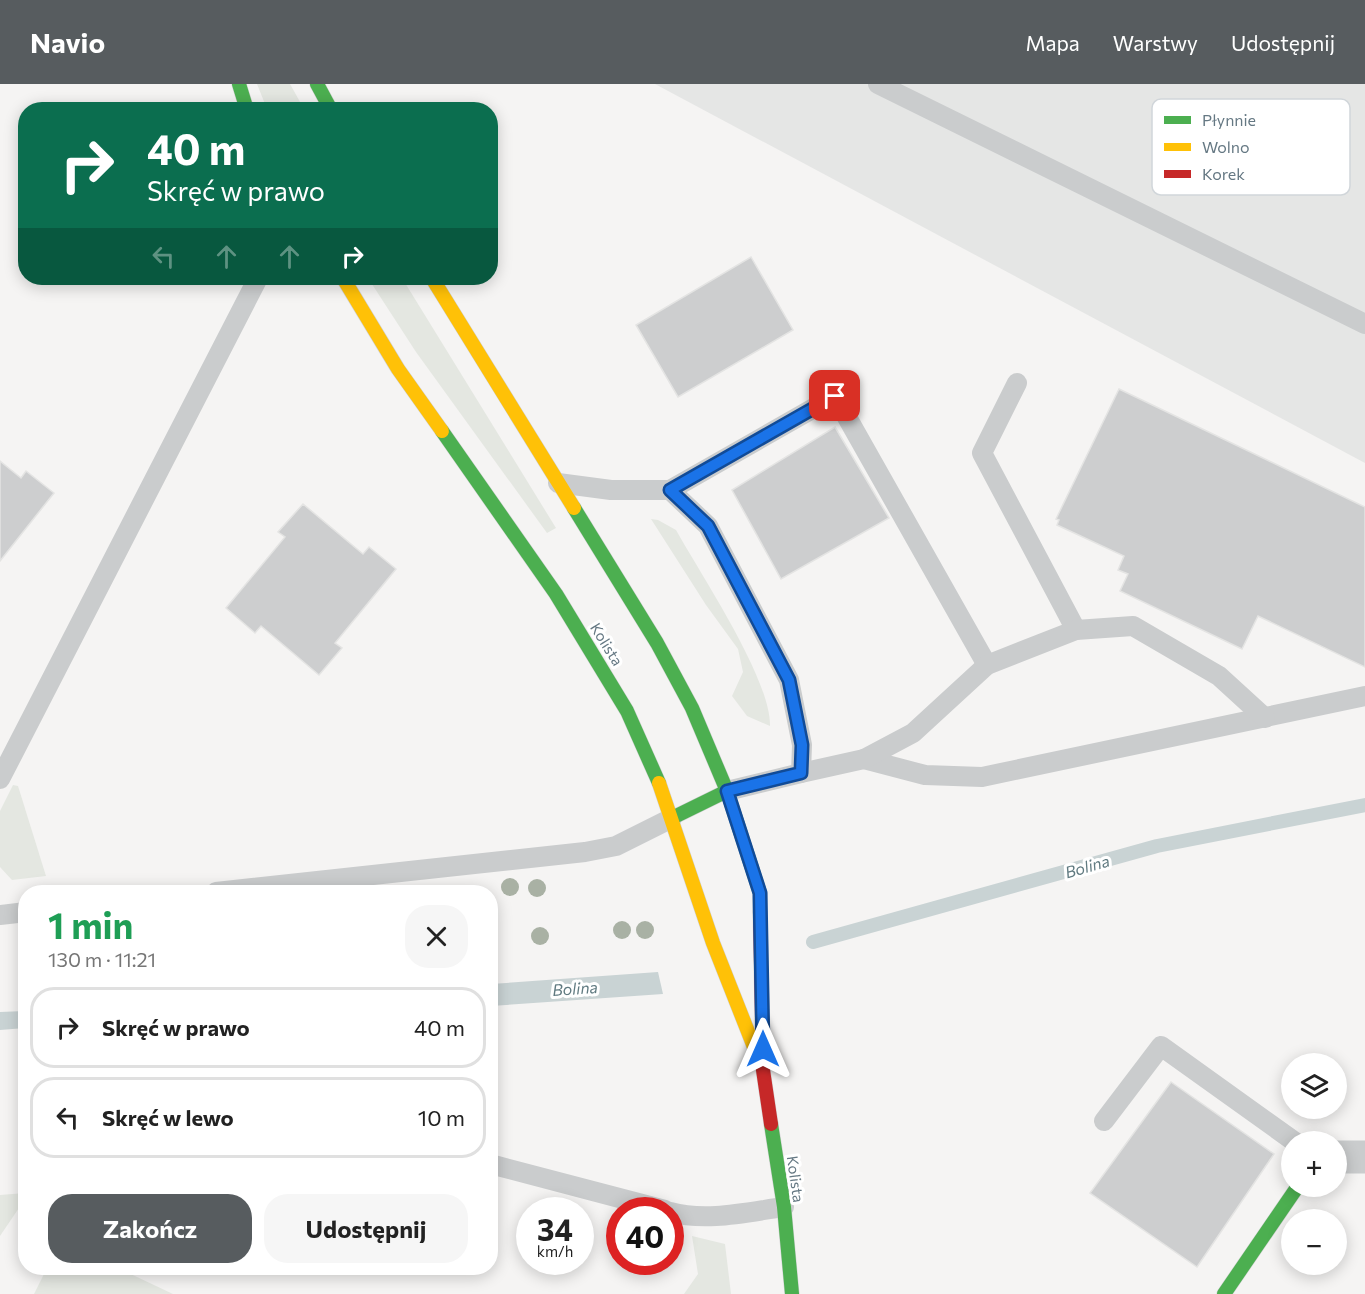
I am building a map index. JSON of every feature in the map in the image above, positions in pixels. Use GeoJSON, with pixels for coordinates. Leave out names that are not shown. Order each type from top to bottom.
{"type":"FeatureCollection","features":[{"type":"Feature","properties":{"kind":"street"},"geometry":{"type":"LineString","coordinates":[[239,84],[245,102]]}},
{"type":"Feature","properties":{"kind":"street"},"geometry":{"type":"LineString","coordinates":[[317,84],[327,102]]}},
{"type":"Feature","properties":{"kind":"street","name":"Kolista"},"geometry":{"type":"LineString","coordinates":[[347,285],[398,369],[590,648],[639,736],[672,818],[713,943],[763,1070]]}},
{"type":"Feature","properties":{"kind":"street","name":"Kolista"},"geometry":{"type":"LineString","coordinates":[[436,285],[663,653],[692,708],[727,791],[760,893],[763,1070],[784,1207],[792,1294]]}},
{"type":"Feature","properties":{"kind":"street"},"geometry":{"type":"LineString","coordinates":[[672,818],[727,791]]}},
{"type":"Feature","properties":{"kind":"street"},"geometry":{"type":"LineString","coordinates":[[1347,1157],[1365,1156]]}},
{"type":"Feature","properties":{"kind":"street"},"geometry":{"type":"LineString","coordinates":[[1224,1294],[1290,1197]]}},
{"type":"Feature","properties":{"kind":"lane"},"geometry":{"type":"LineString","coordinates":[[878,84],[1365,324]]}},
{"type":"Feature","properties":{"kind":"lane"},"geometry":{"type":"LineString","coordinates":[[0,779],[254,285]]}},
{"type":"Feature","properties":{"kind":"lane"},"geometry":{"type":"LineString","coordinates":[[1017,383],[982,453],[1076,630]]}},
{"type":"Feature","properties":{"kind":"lane"},"geometry":{"type":"LineString","coordinates":[[558,483],[611,490],[670,490],[835,396],[987,664]]}},
{"type":"Feature","properties":{"kind":"lane"},"geometry":{"type":"LineString","coordinates":[[670,490],[708,526],[789,680],[802,745],[801,773]]}},
{"type":"Feature","properties":{"kind":"lane"},"geometry":{"type":"LineString","coordinates":[[727,791],[864,759],[912,733],[987,664],[1076,630],[1133,626],[1219,676],[1264,718]]}},
{"type":"Feature","properties":{"kind":"lane"},"geometry":{"type":"LineString","coordinates":[[864,759],[925,775],[982,777],[1365,696]]}},
{"type":"Feature","properties":{"kind":"lane"},"geometry":{"type":"LineString","coordinates":[[281,885],[585,852],[616,846],[672,818]]}},
{"type":"Feature","properties":{"kind":"lane"},"geometry":{"type":"LineString","coordinates":[[0,915],[18,913]]}},
{"type":"Feature","properties":{"kind":"lane"},"geometry":{"type":"LineString","coordinates":[[1104,1121],[1161,1046],[1281,1132]]}},
{"type":"Feature","properties":{"kind":"lane"},"geometry":{"type":"LineString","coordinates":[[498,1166],[616,1197]]}},
{"type":"Feature","properties":{"kind":"lane"},"geometry":{"type":"LineString","coordinates":[[684,1215],[722,1215],[784,1207]]}},
{"type":"Feature","properties":{"kind":"shaded area"},"geometry":{"type":"Polygon","coordinates":[[[257,84],[290,84],[300,102],[264,102],[257,84]]]}},
{"type":"Feature","properties":{"kind":"shaded area"},"geometry":{"type":"Polygon","coordinates":[[[655,84],[1365,84],[1365,463],[655,84]]]}},
{"type":"Feature","properties":{"kind":"shaded area"},"geometry":{"type":"Polygon","coordinates":[[[373,285],[406,285],[556,528],[547,533],[416,352],[373,285]]]}},
{"type":"Feature","properties":{"kind":"shaded area"},"geometry":{"type":"Polygon","coordinates":[[[651,519],[658,520],[676,530],[717,599],[759,682],[767,706],[770,726],[747,716],[732,696],[743,672],[738,649],[706,605],[651,519]]]}},
{"type":"Feature","properties":{"kind":"shaded area"},"geometry":{"type":"Polygon","coordinates":[[[13,785],[18,786],[46,876],[12,880],[0,867],[0,811],[13,785]]]}},
{"type":"Feature","properties":{"kind":"shaded area"},"geometry":{"type":"Polygon","coordinates":[[[18,1194],[18,1209],[0,1236],[0,1195],[18,1194]]]}},
{"type":"Feature","properties":{"kind":"shaded area"},"geometry":{"type":"Polygon","coordinates":[[[692,1236],[725,1244],[731,1294],[684,1294],[698,1274],[692,1236]]]}},
{"type":"Feature","properties":{"kind":"shaded area"},"geometry":{"type":"Polygon","coordinates":[[[44,1275],[133,1275],[173,1294],[34,1294],[44,1275]]]}},
{"type":"Feature","properties":{"kind":"water"},"geometry":{"type":"Polygon","coordinates":[[[658,972],[663,994],[498,1006],[498,983],[658,972]]]}},
{"type":"Feature","properties":{"kind":"water"},"geometry":{"type":"Polygon","coordinates":[[[18,1011],[18,1029],[0,1030],[0,1012],[18,1011]]]}},
{"type":"Feature","properties":{"kind":"building"},"geometry":{"type":"Polygon","coordinates":[[[751,257],[793,330],[678,397],[636,325],[751,257]]]}},
{"type":"Feature","properties":{"kind":"building"},"geometry":{"type":"Polygon","coordinates":[[[1119,389],[1365,507],[1365,667],[1258,616],[1242,649],[1120,591],[1128,574],[1118,570],[1124,556],[1057,525],[1059,520],[1056,519],[1119,389]]]}},
{"type":"Feature","properties":{"kind":"building"},"geometry":{"type":"Polygon","coordinates":[[[835,427],[889,518],[781,579],[732,490],[835,427]]]}},
{"type":"Feature","properties":{"kind":"building"},"geometry":{"type":"Polygon","coordinates":[[[0,461],[21,478],[26,471],[54,493],[0,561],[0,461]]]}},
{"type":"Feature","properties":{"kind":"building"},"geometry":{"type":"Polygon","coordinates":[[[303,504],[363,554],[369,547],[396,569],[335,643],[342,648],[319,675],[261,626],[255,633],[226,608],[285,537],[278,532],[303,504]]]}},
{"type":"Feature","properties":{"kind":"building"},"geometry":{"type":"Polygon","coordinates":[[[1171,1082],[1274,1154],[1197,1267],[1090,1193],[1171,1082]]]}},
{"type":"Feature","properties":{"kind":"waterway","name":"Bolina"},"geometry":{"type":"LineString","coordinates":[[813,942],[1157,846],[1365,805]]}},
{"type":"Feature","properties":{"kind":"traffic: fast"},"geometry":{"type":"LineString","coordinates":[[239,84],[245,102]]}},
{"type":"Feature","properties":{"kind":"traffic: fast"},"geometry":{"type":"LineString","coordinates":[[317,84],[327,102]]}},
{"type":"Feature","properties":{"kind":"traffic: fast"},"geometry":{"type":"LineString","coordinates":[[442,431],[556,594],[627,711],[659,783]]}},
{"type":"Feature","properties":{"kind":"traffic: fast"},"geometry":{"type":"LineString","coordinates":[[574,508],[657,643],[692,708],[727,791],[760,893],[760,912]]}},
{"type":"Feature","properties":{"kind":"traffic: fast"},"geometry":{"type":"LineString","coordinates":[[672,818],[727,791]]}},
{"type":"Feature","properties":{"kind":"traffic: fast"},"geometry":{"type":"LineString","coordinates":[[771,1124],[784,1207],[792,1294]]}},
{"type":"Feature","properties":{"kind":"traffic: fast"},"geometry":{"type":"LineString","coordinates":[[1224,1294],[1290,1197]]}},
{"type":"Feature","properties":{"kind":"traffic: slow"},"geometry":{"type":"LineString","coordinates":[[347,285],[398,369],[442,431]]}},
{"type":"Feature","properties":{"kind":"traffic: slow"},"geometry":{"type":"LineString","coordinates":[[436,285],[574,508]]}},
{"type":"Feature","properties":{"kind":"traffic: slow"},"geometry":{"type":"LineString","coordinates":[[659,783],[713,943],[756,1052]]}},
{"type":"Feature","properties":{"kind":"traffic: jam"},"geometry":{"type":"LineString","coordinates":[[760,912],[763,1070],[771,1124]]}},
{"type":"Feature","properties":{"kind":"route"},"geometry":{"type":"LineString","coordinates":[[763,1049],[760,893],[727,791],[801,773],[802,745],[789,680],[708,526],[670,490],[835,396]]}}]}
